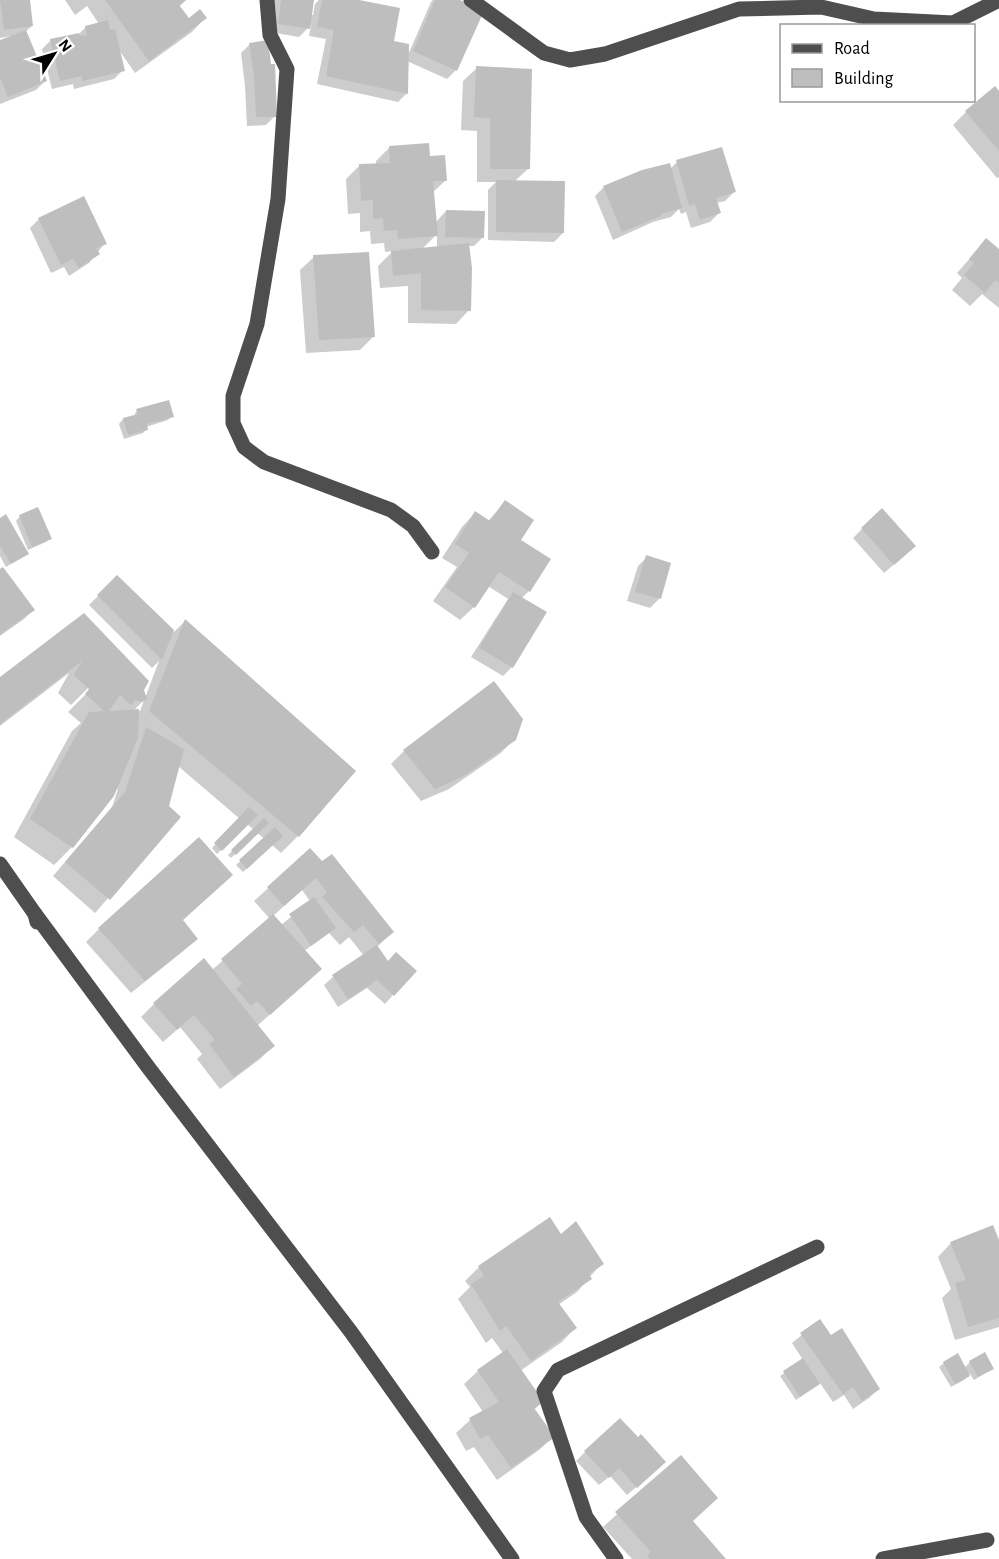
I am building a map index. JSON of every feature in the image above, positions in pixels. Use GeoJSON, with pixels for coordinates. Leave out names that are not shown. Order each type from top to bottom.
{"type":"FeatureCollection","features":[{"type":"Feature","properties":{"kind":"street"},"geometry":{"type":"LineString","coordinates":[[267,0],[270,35],[287,69],[278,199],[257,324],[233,396],[233,423],[244,447],[264,462],[391,510],[413,525],[432,552]]}},
{"type":"Feature","properties":{"kind":"street"},"geometry":{"type":"LineString","coordinates":[[471,0],[544,53],[570,60],[605,54],[739,9],[821,7],[874,19],[953,23],[999,0]]}},
{"type":"Feature","properties":{"kind":"street"},"geometry":{"type":"LineString","coordinates":[[0,864],[155,1077],[351,1332],[512,1559]]}},
{"type":"Feature","properties":{"kind":"street"},"geometry":{"type":"LineString","coordinates":[[35,914],[42,940]]}},
{"type":"Feature","properties":{"kind":"street"},"geometry":{"type":"LineString","coordinates":[[616,1559],[586,1517],[544,1391],[558,1370],[817,1247]]}},
{"type":"Feature","properties":{"kind":"street"},"geometry":{"type":"LineString","coordinates":[[883,1559],[987,1540]]}},
{"type":"Feature","properties":{"kind":"building"},"geometry":{"type":"Polygon","coordinates":[[[0,0],[30,0],[33,26],[4,30],[0,0]]]}},
{"type":"Feature","properties":{"kind":"building"},"geometry":{"type":"Polygon","coordinates":[[[105,0],[186,0],[179,5],[189,18],[200,9],[207,18],[149,61],[105,0]]]}},
{"type":"Feature","properties":{"kind":"building"},"geometry":{"type":"Polygon","coordinates":[[[281,0],[314,0],[310,29],[278,24],[281,0]]]}},
{"type":"Feature","properties":{"kind":"building"},"geometry":{"type":"Polygon","coordinates":[[[322,0],[359,0],[400,8],[394,41],[409,44],[408,94],[326,76],[334,30],[317,27],[322,0]]]}},
{"type":"Feature","properties":{"kind":"building"},"geometry":{"type":"Polygon","coordinates":[[[435,0],[460,0],[484,11],[457,71],[413,51],[435,0]]]}},
{"type":"Feature","properties":{"kind":"building"},"geometry":{"type":"Polygon","coordinates":[[[108,20],[110,30],[115,29],[125,71],[82,81],[82,76],[60,81],[50,39],[79,33],[80,36],[87,35],[85,26],[108,20]]]}},
{"type":"Feature","properties":{"kind":"building"},"geometry":{"type":"Polygon","coordinates":[[[26,30],[47,81],[8,97],[0,78],[0,40],[26,30]]]}},
{"type":"Feature","properties":{"kind":"building"},"geometry":{"type":"Polygon","coordinates":[[[268,40],[271,64],[275,64],[277,117],[256,117],[254,76],[249,43],[268,40]]]}},
{"type":"Feature","properties":{"kind":"building"},"geometry":{"type":"Polygon","coordinates":[[[476,66],[532,69],[530,169],[490,169],[490,118],[474,117],[476,66]]]}},
{"type":"Feature","properties":{"kind":"building"},"geometry":{"type":"Polygon","coordinates":[[[995,86],[999,91],[999,151],[965,111],[995,86]]]}},
{"type":"Feature","properties":{"kind":"building"},"geometry":{"type":"Polygon","coordinates":[[[429,143],[430,156],[445,155],[447,181],[433,181],[438,236],[398,239],[397,230],[384,231],[383,218],[373,219],[373,200],[361,201],[359,164],[390,163],[389,146],[429,143]]]}},
{"type":"Feature","properties":{"kind":"building"},"geometry":{"type":"Polygon","coordinates":[[[722,147],[736,192],[716,198],[721,213],[700,220],[695,204],[689,206],[676,160],[722,147]]]}},
{"type":"Feature","properties":{"kind":"building"},"geometry":{"type":"Polygon","coordinates":[[[670,163],[682,208],[661,214],[661,216],[622,232],[603,186],[642,170],[670,163]]]}},
{"type":"Feature","properties":{"kind":"building"},"geometry":{"type":"Polygon","coordinates":[[[496,180],[565,181],[564,233],[496,232],[496,180]]]}},
{"type":"Feature","properties":{"kind":"building"},"geometry":{"type":"Polygon","coordinates":[[[84,196],[107,244],[96,248],[100,254],[79,268],[73,259],[61,265],[38,218],[84,196]]]}},
{"type":"Feature","properties":{"kind":"building"},"geometry":{"type":"Polygon","coordinates":[[[446,210],[485,211],[484,238],[445,237],[446,210]]]}},
{"type":"Feature","properties":{"kind":"building"},"geometry":{"type":"Polygon","coordinates":[[[986,238],[999,249],[999,283],[995,280],[985,293],[964,275],[974,263],[969,259],[986,238]]]}},
{"type":"Feature","properties":{"kind":"building"},"geometry":{"type":"Polygon","coordinates":[[[469,243],[472,268],[471,311],[421,310],[421,273],[393,276],[391,251],[469,243]]]}},
{"type":"Feature","properties":{"kind":"building"},"geometry":{"type":"Polygon","coordinates":[[[369,252],[375,337],[319,340],[313,255],[369,252]]]}},
{"type":"Feature","properties":{"kind":"building"},"geometry":{"type":"Polygon","coordinates":[[[169,400],[174,417],[147,424],[148,430],[128,435],[123,418],[138,414],[136,409],[169,400]]]}},
{"type":"Feature","properties":{"kind":"building"},"geometry":{"type":"Polygon","coordinates":[[[505,500],[534,520],[521,540],[551,559],[530,592],[499,572],[475,608],[445,587],[469,553],[455,544],[475,511],[490,521],[505,500]]]}},
{"type":"Feature","properties":{"kind":"building"},"geometry":{"type":"Polygon","coordinates":[[[38,507],[52,539],[32,547],[19,515],[38,507]]]}},
{"type":"Feature","properties":{"kind":"building"},"geometry":{"type":"Polygon","coordinates":[[[882,508],[916,546],[894,565],[861,528],[882,508]]]}},
{"type":"Feature","properties":{"kind":"building"},"geometry":{"type":"Polygon","coordinates":[[[6,514],[29,554],[11,564],[0,546],[0,518],[6,514]]]}},
{"type":"Feature","properties":{"kind":"building"},"geometry":{"type":"Polygon","coordinates":[[[646,555],[671,563],[661,599],[635,592],[646,555]]]}},
{"type":"Feature","properties":{"kind":"building"},"geometry":{"type":"Polygon","coordinates":[[[3,567],[35,610],[0,634],[0,569],[3,567]]]}},
{"type":"Feature","properties":{"kind":"building"},"geometry":{"type":"Polygon","coordinates":[[[117,575],[174,630],[162,660],[97,595],[117,575]]]}},
{"type":"Feature","properties":{"kind":"building"},"geometry":{"type":"Polygon","coordinates":[[[513,592],[547,612],[513,668],[479,648],[513,592]]]}},
{"type":"Feature","properties":{"kind":"building"},"geometry":{"type":"Polygon","coordinates":[[[84,613],[149,681],[144,690],[147,699],[142,702],[135,700],[131,705],[120,695],[109,711],[139,709],[138,738],[114,796],[73,848],[30,819],[89,712],[104,711],[85,694],[89,689],[74,675],[82,661],[0,724],[0,677],[84,613]]]}},
{"type":"Feature","properties":{"kind":"building"},"geometry":{"type":"Polygon","coordinates":[[[185,619],[356,771],[299,837],[149,711],[185,619]]]}},
{"type":"Feature","properties":{"kind":"building"},"geometry":{"type":"Polygon","coordinates":[[[494,681],[523,719],[516,740],[464,776],[435,789],[403,750],[494,681]]]}},
{"type":"Feature","properties":{"kind":"building"},"geometry":{"type":"Polygon","coordinates":[[[146,727],[184,749],[169,806],[181,817],[110,900],[65,862],[125,792],[146,727]]]}},
{"type":"Feature","properties":{"kind":"building"},"geometry":{"type":"Polygon","coordinates":[[[249,807],[258,815],[222,851],[214,843],[249,807]]]}},
{"type":"Feature","properties":{"kind":"building"},"geometry":{"type":"Polygon","coordinates":[[[264,818],[269,823],[236,855],[231,850],[264,818]]]}},
{"type":"Feature","properties":{"kind":"building"},"geometry":{"type":"Polygon","coordinates":[[[275,827],[283,836],[247,869],[239,860],[275,827]]]}},
{"type":"Feature","properties":{"kind":"building"},"geometry":{"type":"Polygon","coordinates":[[[199,837],[233,875],[183,920],[198,939],[145,981],[98,928],[199,837]]]}},
{"type":"Feature","properties":{"kind":"building"},"geometry":{"type":"Polygon","coordinates":[[[310,848],[322,861],[332,854],[394,932],[379,944],[363,925],[354,932],[322,897],[327,892],[316,878],[284,906],[267,887],[310,848]]]}},
{"type":"Feature","properties":{"kind":"building"},"geometry":{"type":"Polygon","coordinates":[[[314,897],[336,928],[311,946],[289,914],[314,897]]]}},
{"type":"Feature","properties":{"kind":"building"},"geometry":{"type":"Polygon","coordinates":[[[273,914],[322,969],[270,1015],[257,1001],[251,1006],[236,989],[242,984],[221,959],[273,914]]]}},
{"type":"Feature","properties":{"kind":"building"},"geometry":{"type":"Polygon","coordinates":[[[377,945],[388,961],[396,952],[417,971],[394,996],[377,980],[348,999],[332,975],[377,945]]]}},
{"type":"Feature","properties":{"kind":"building"},"geometry":{"type":"Polygon","coordinates":[[[204,958],[275,1046],[234,1077],[209,1044],[215,1040],[194,1015],[177,1030],[153,1003],[204,958]]]}},
{"type":"Feature","properties":{"kind":"building"},"geometry":{"type":"Polygon","coordinates":[[[550,1217],[561,1234],[576,1221],[604,1264],[589,1274],[592,1279],[558,1302],[577,1328],[531,1361],[506,1326],[500,1331],[471,1284],[484,1276],[478,1266],[550,1217]]]}},
{"type":"Feature","properties":{"kind":"building"},"geometry":{"type":"Polygon","coordinates":[[[993,1225],[999,1240],[999,1318],[968,1327],[955,1283],[966,1280],[950,1242],[993,1225]]]}},
{"type":"Feature","properties":{"kind":"building"},"geometry":{"type":"Polygon","coordinates":[[[820,1319],[831,1335],[842,1328],[880,1389],[862,1401],[853,1387],[843,1394],[800,1333],[820,1319]]]}},
{"type":"Feature","properties":{"kind":"building"},"geometry":{"type":"Polygon","coordinates":[[[507,1349],[544,1402],[534,1408],[555,1437],[511,1468],[488,1435],[480,1439],[469,1418],[499,1402],[477,1370],[507,1349]]]}},
{"type":"Feature","properties":{"kind":"building"},"geometry":{"type":"Polygon","coordinates":[[[985,1352],[994,1369],[978,1377],[969,1361],[985,1352]]]}},
{"type":"Feature","properties":{"kind":"building"},"geometry":{"type":"Polygon","coordinates":[[[958,1353],[970,1376],[955,1384],[943,1362],[958,1353]]]}},
{"type":"Feature","properties":{"kind":"building"},"geometry":{"type":"Polygon","coordinates":[[[803,1358],[820,1384],[800,1397],[783,1371],[803,1358]]]}},
{"type":"Feature","properties":{"kind":"building"},"geometry":{"type":"Polygon","coordinates":[[[620,1418],[638,1437],[641,1434],[666,1462],[637,1488],[619,1468],[609,1478],[584,1451],[620,1418]]]}},
{"type":"Feature","properties":{"kind":"building"},"geometry":{"type":"Polygon","coordinates":[[[681,1455],[718,1498],[693,1521],[726,1559],[650,1559],[647,1556],[651,1552],[615,1512],[681,1455]]]}}]}
